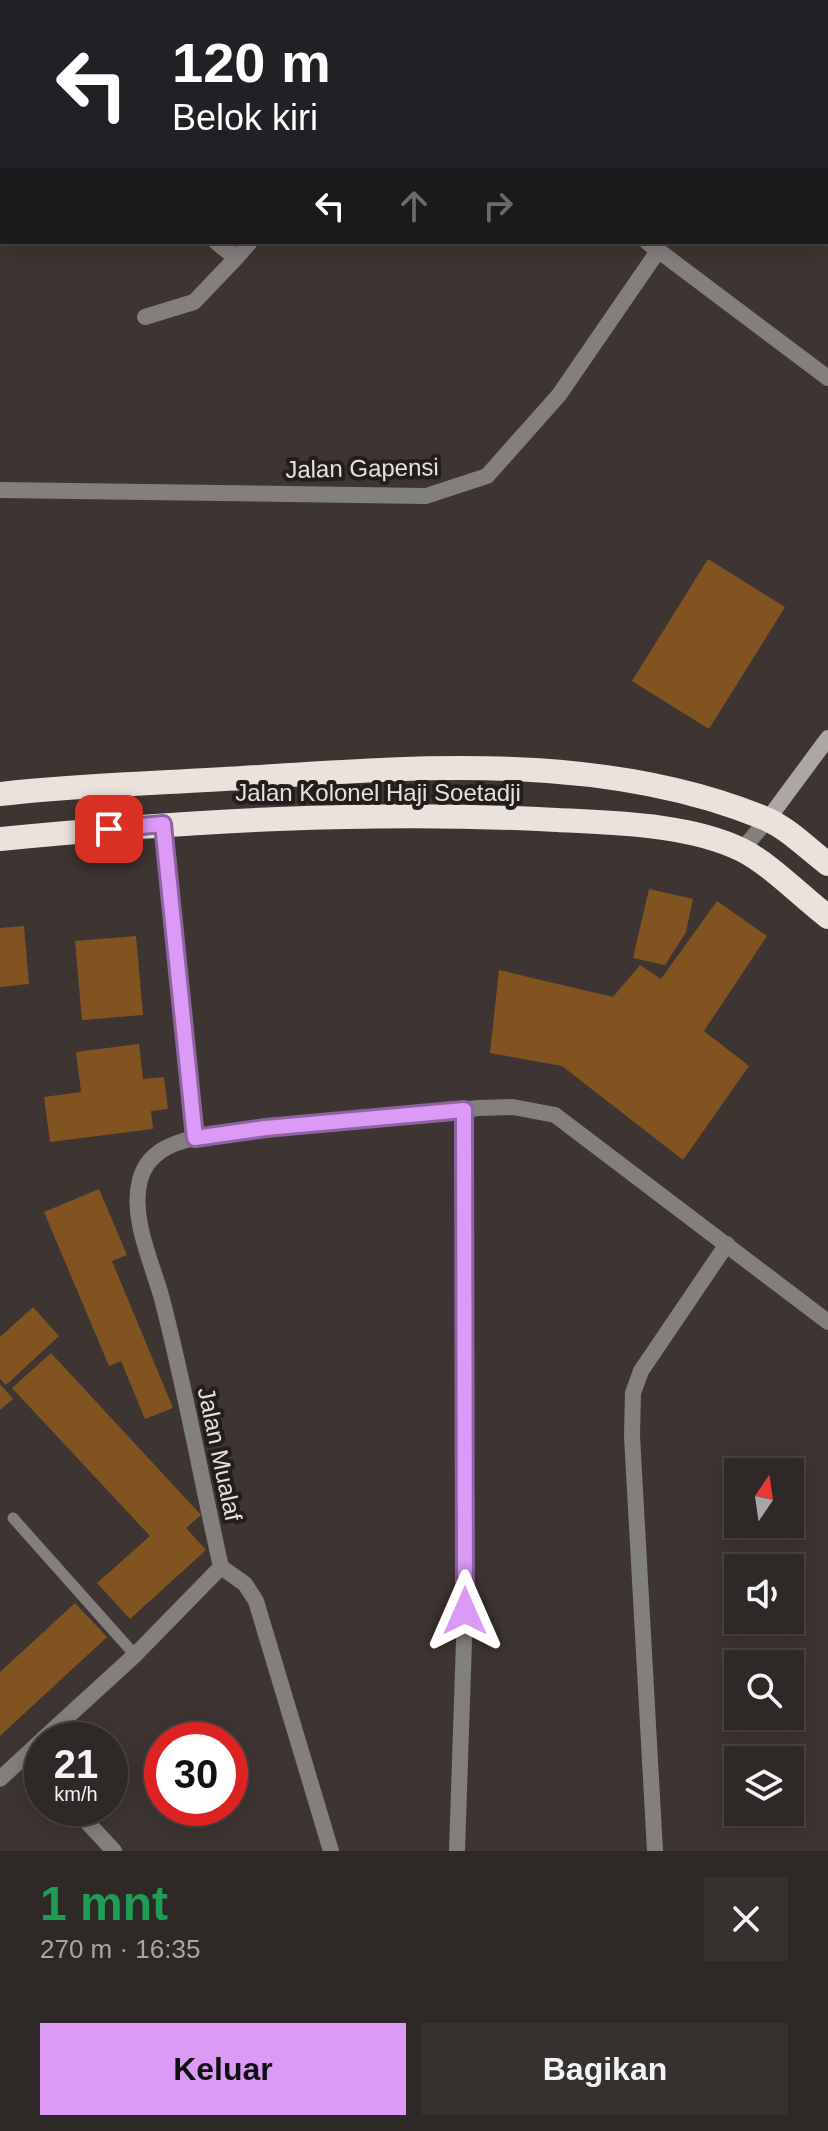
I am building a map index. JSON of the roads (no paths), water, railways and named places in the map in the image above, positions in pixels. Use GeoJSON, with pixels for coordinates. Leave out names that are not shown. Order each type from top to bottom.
{"type":"FeatureCollection","features":[{"type":"Feature","properties":{"kind":"highway","name":"Jalan Kolonel Haji Soetadji"},"geometry":{"type":"LineString","coordinates":[[0,794],[367,770],[474,768],[630,781],[699,795],[768,819],[828,864]]}},
{"type":"Feature","properties":{"kind":"highway","name":"Jalan Kolonel Haji Soetadji"},"geometry":{"type":"LineString","coordinates":[[0,839],[163,824],[459,815],[611,823],[678,831],[742,850],[828,917]]}},
{"type":"Feature","properties":{"kind":"main road"},"geometry":{"type":"LineString","coordinates":[[768,819],[828,738]]}},
{"type":"Feature","properties":{"kind":"street"},"geometry":{"type":"LineString","coordinates":[[218,244],[236,258]]}},
{"type":"Feature","properties":{"kind":"street"},"geometry":{"type":"LineString","coordinates":[[145,317],[194,302],[248,244]]}},
{"type":"Feature","properties":{"kind":"street"},"geometry":{"type":"LineString","coordinates":[[653,246],[828,378]]}},
{"type":"Feature","properties":{"kind":"street","name":"Jalan Gapensi"},"geometry":{"type":"LineString","coordinates":[[0,490],[426,496],[459,488],[487,476],[559,395],[653,246]]}},
{"type":"Feature","properties":{"kind":"street"},"geometry":{"type":"LineString","coordinates":[[742,850],[768,819]]}},
{"type":"Feature","properties":{"kind":"street"},"geometry":{"type":"LineString","coordinates":[[163,824],[195,1138]]}},
{"type":"Feature","properties":{"kind":"street","name":"Jalan Mualaf"},"geometry":{"type":"LineString","coordinates":[[221,1567],[162,1298],[145,1245],[138,1196],[140,1178],[157,1153],[171,1143],[266,1128],[464,1110],[513,1107],[555,1115],[828,1322]]}},
{"type":"Feature","properties":{"kind":"street"},"geometry":{"type":"LineString","coordinates":[[457,1851],[465,1611],[464,1110]]}},
{"type":"Feature","properties":{"kind":"street"},"geometry":{"type":"LineString","coordinates":[[655,1851],[632,1436],[633,1393],[641,1371],[727,1244]]}},
{"type":"Feature","properties":{"kind":"street"},"geometry":{"type":"LineString","coordinates":[[62,1722],[135,1655],[221,1567],[245,1584],[256,1601],[331,1851]]}},
{"type":"Feature","properties":{"kind":"street"},"geometry":{"type":"LineString","coordinates":[[0,1779],[24,1757]]}},
{"type":"Feature","properties":{"kind":"street"},"geometry":{"type":"LineString","coordinates":[[91,1826],[114,1851]]}},
{"type":"Feature","properties":{"kind":"lane"},"geometry":{"type":"LineString","coordinates":[[13,1518],[135,1655]]}}]}
